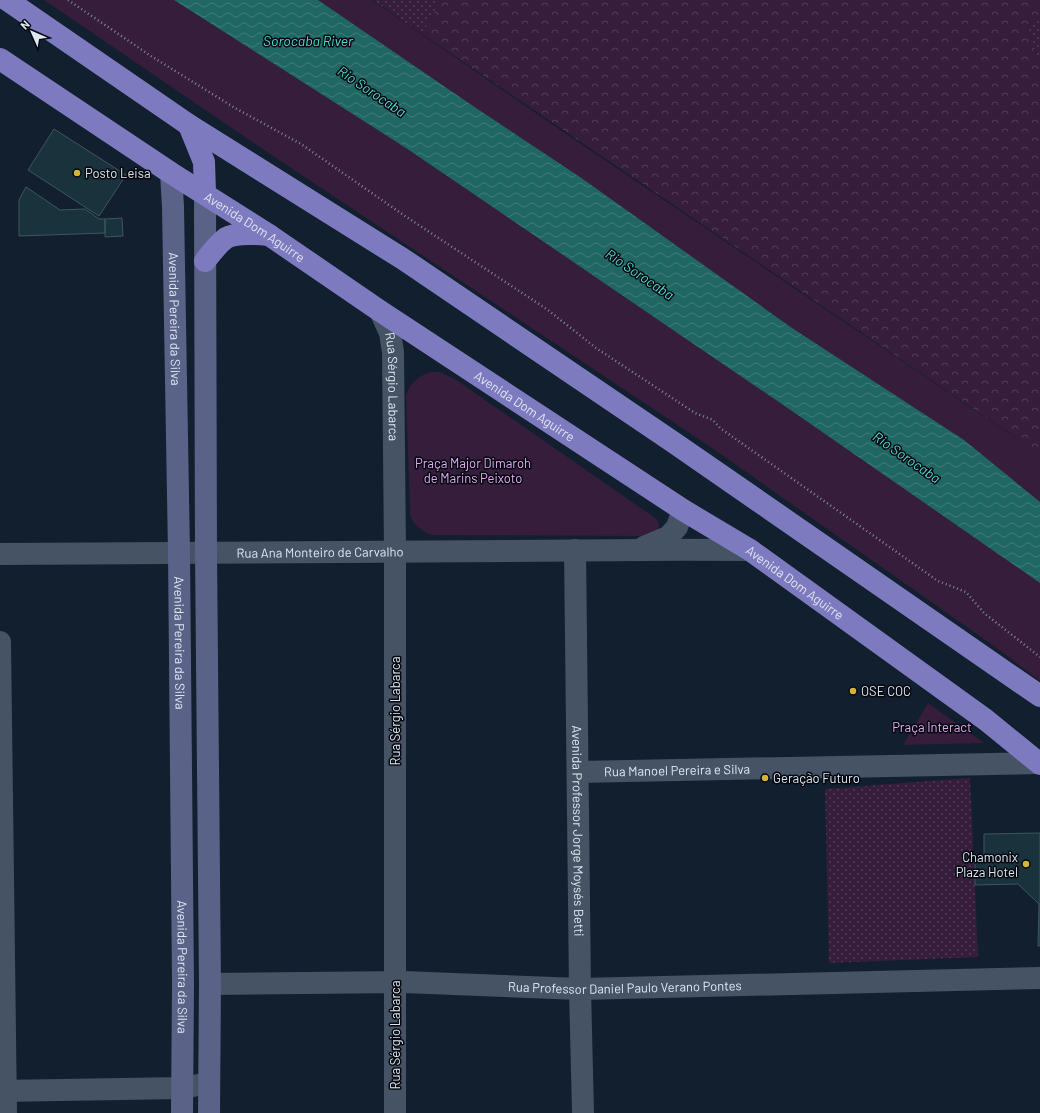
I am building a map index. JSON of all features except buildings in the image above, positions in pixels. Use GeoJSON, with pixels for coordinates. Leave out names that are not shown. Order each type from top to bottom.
{"type":"FeatureCollection","features":[{"type":"Feature","properties":{"kind":"highway"},"geometry":{"type":"LineString","coordinates":[[7,0],[189,125],[403,259],[673,442],[1040,696]]}},
{"type":"Feature","properties":{"kind":"highway","name":"Avenida Dom Aguirre"},"geometry":{"type":"LineString","coordinates":[[0,59],[171,173],[205,193],[269,235],[380,311],[683,510],[750,550],[986,720],[1040,764]]}},
{"type":"Feature","properties":{"kind":"highway"},"geometry":{"type":"LineString","coordinates":[[189,125],[204,162],[205,193]]}},
{"type":"Feature","properties":{"kind":"highway"},"geometry":{"type":"LineString","coordinates":[[205,261],[227,237],[244,234],[269,235]]}},
{"type":"Feature","properties":{"kind":"main road","name":"Avenida Pereira da Silva"},"geometry":{"type":"LineString","coordinates":[[171,173],[179,553],[183,984],[182,1113]]}},
{"type":"Feature","properties":{"kind":"main road","name":"Avenida Pereira da Silva"},"geometry":{"type":"LineString","coordinates":[[205,193],[206,553],[210,984],[209,1113]]}},
{"type":"Feature","properties":{"kind":"street","name":"Rua Sérgio Labarca"},"geometry":{"type":"LineString","coordinates":[[380,311],[390,333],[392,352],[395,551],[395,1113]]}},
{"type":"Feature","properties":{"kind":"street","name":"Rua Ana Monteiro de Carvalho"},"geometry":{"type":"LineString","coordinates":[[639,549],[668,537],[677,527],[683,510]]}},
{"type":"Feature","properties":{"kind":"street","name":"Rua Ana Monteiro de Carvalho"},"geometry":{"type":"LineString","coordinates":[[0,554],[639,549],[750,550]]}},
{"type":"Feature","properties":{"kind":"street","name":"Avenida Professor Jorge Moysés Betti"},"geometry":{"type":"LineString","coordinates":[[574,550],[583,1113]]}},
{"type":"Feature","properties":{"kind":"street"},"geometry":{"type":"LineString","coordinates":[[0,642],[3,1091],[6,1113]]}},
{"type":"Feature","properties":{"kind":"street","name":"Rua Manoel Pereira e Silva"},"geometry":{"type":"LineString","coordinates":[[578,772],[1040,764]]}},
{"type":"Feature","properties":{"kind":"street","name":"Rua Professor Daniel Paulo Verano Pontes"},"geometry":{"type":"LineString","coordinates":[[210,984],[395,983],[580,989],[1040,978]]}},
{"type":"Feature","properties":{"kind":"street"},"geometry":{"type":"LineString","coordinates":[[3,1091],[182,1088],[209,1083]]}},
{"type":"Feature","properties":{"kind":"path"},"geometry":{"type":"LineString","coordinates":[[68,0],[151,56],[236,108],[301,144],[405,216],[548,310],[596,348],[695,413],[713,420],[720,428],[938,581],[966,592],[984,613],[1040,657]]}},
{"type":"Feature","properties":{"kind":"green space"},"geometry":{"type":"Polygon","coordinates":[[[44,0],[372,0],[559,129],[1040,454],[1040,681],[994,646],[709,446],[273,156],[44,0]]]}},
{"type":"Feature","properties":{"kind":"green space"},"geometry":{"type":"Polygon","coordinates":[[[373,0],[441,0],[422,34],[373,0]]]}},
{"type":"Feature","properties":{"kind":"green space"},"geometry":{"type":"Polygon","coordinates":[[[441,0],[1040,0],[1040,17],[1027,26],[1040,63],[1040,454],[422,34],[441,0]]]}},
{"type":"Feature","properties":{"kind":"green space"},"geometry":{"type":"Polygon","coordinates":[[[1040,17],[1040,63],[1027,26],[1040,17]]]}},
{"type":"Feature","properties":{"kind":"green space","name":"Praça Major Dimaroh de Marins Peixoto"},"geometry":{"type":"Polygon","coordinates":[[[431,372],[440,372],[455,379],[658,520],[659,526],[656,534],[648,536],[431,535],[423,531],[413,521],[410,513],[406,395],[410,386],[416,380],[422,375],[431,372]]]}},
{"type":"Feature","properties":{"kind":"green space","name":"Praça Interact"},"geometry":{"type":"Polygon","coordinates":[[[928,703],[984,743],[903,745],[928,703]]]}},
{"type":"Feature","properties":{"kind":"green space"},"geometry":{"type":"Polygon","coordinates":[[[970,778],[978,957],[829,963],[825,789],[970,778]]]}},
{"type":"Feature","properties":{"kind":"water","name":"Sorocaba River"},"geometry":{"type":"Polygon","coordinates":[[[174,0],[318,0],[580,177],[792,328],[964,440],[1040,502],[1040,583],[792,411],[406,148],[174,0]]]}},
{"type":"Feature","properties":{"kind":"place","name":"Posto Leisa"},"geometry":{"type":"Point","coordinates":[77,173]}},
{"type":"Feature","properties":{"kind":"place","name":"OSE COC"},"geometry":{"type":"Point","coordinates":[853,691]}},
{"type":"Feature","properties":{"kind":"place","name":"Geração Futuro"},"geometry":{"type":"Point","coordinates":[765,778]}},
{"type":"Feature","properties":{"kind":"place","name":"Chamonix Plaza Hotel"},"geometry":{"type":"Point","coordinates":[1026,864]}},
{"type":"Feature","properties":{"kind":"water label","name":"Rio Sorocaba"},"geometry":{"type":"Point","coordinates":[372,91]}},
{"type":"Feature","properties":{"kind":"water label","name":"Rio Sorocaba"},"geometry":{"type":"Point","coordinates":[640,274]}},
{"type":"Feature","properties":{"kind":"water label","name":"Rio Sorocaba"},"geometry":{"type":"Point","coordinates":[907,457]}}]}
